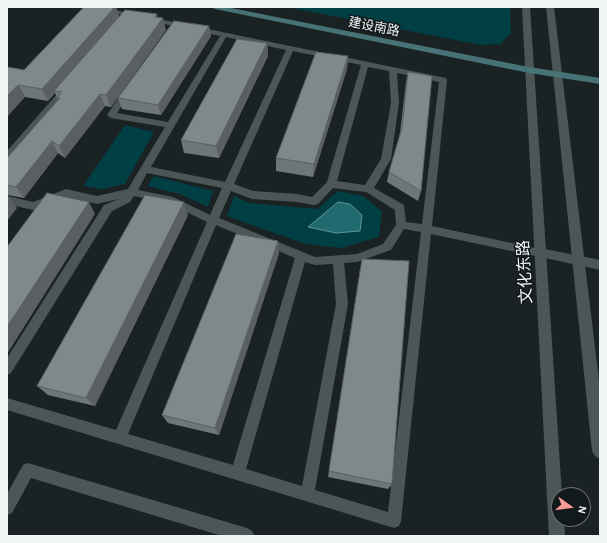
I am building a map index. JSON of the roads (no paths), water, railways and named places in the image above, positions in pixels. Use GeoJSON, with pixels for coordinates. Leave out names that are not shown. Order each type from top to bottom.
{"type":"FeatureCollection","features":[{"type":"Feature","properties":{"kind":"main road","name":"建设南路"},"geometry":{"type":"LineString","coordinates":[[215,7],[529,70],[600,81]]}},
{"type":"Feature","properties":{"kind":"street","name":"文化东路"},"geometry":{"type":"LineString","coordinates":[[526,7],[557,536]]}},
{"type":"Feature","properties":{"kind":"street"},"geometry":{"type":"LineString","coordinates":[[550,7],[556,75],[600,451]]}},
{"type":"Feature","properties":{"kind":"street"},"geometry":{"type":"LineString","coordinates":[[540,253],[600,266]]}},
{"type":"Feature","properties":{"kind":"lane"},"geometry":{"type":"LineString","coordinates":[[7,404],[394,521],[443,80],[224,35],[173,28],[127,18],[93,8]]}},
{"type":"Feature","properties":{"kind":"lane"},"geometry":{"type":"LineString","coordinates":[[7,369],[108,208],[128,199],[224,35]]}},
{"type":"Feature","properties":{"kind":"lane"},"geometry":{"type":"LineString","coordinates":[[119,438],[213,220],[290,48]]}},
{"type":"Feature","properties":{"kind":"lane"},"geometry":{"type":"LineString","coordinates":[[145,169],[229,186],[252,195],[297,198],[314,201],[331,184],[365,64]]}},
{"type":"Feature","properties":{"kind":"lane"},"geometry":{"type":"LineString","coordinates":[[368,189],[386,159],[395,103],[393,70]]}},
{"type":"Feature","properties":{"kind":"lane"},"geometry":{"type":"LineString","coordinates":[[7,157],[73,80]]}},
{"type":"Feature","properties":{"kind":"lane"},"geometry":{"type":"LineString","coordinates":[[134,83],[111,115],[171,125]]}},
{"type":"Feature","properties":{"kind":"lane"},"geometry":{"type":"LineString","coordinates":[[7,200],[33,206],[66,193],[97,200],[132,192],[170,200],[213,220],[315,261],[357,258],[387,246],[400,225],[400,208],[368,189],[331,184]]}},
{"type":"Feature","properties":{"kind":"lane"},"geometry":{"type":"LineString","coordinates":[[39,213],[49,200]]}},
{"type":"Feature","properties":{"kind":"lane"},"geometry":{"type":"LineString","coordinates":[[400,225],[427,229],[540,253]]}},
{"type":"Feature","properties":{"kind":"lane"},"geometry":{"type":"LineString","coordinates":[[238,474],[301,256]]}},
{"type":"Feature","properties":{"kind":"lane"},"geometry":{"type":"LineString","coordinates":[[307,495],[342,304],[338,260]]}},
{"type":"Feature","properties":{"kind":"lane"},"geometry":{"type":"LineString","coordinates":[[7,508],[28,470],[248,536]]}}]}
